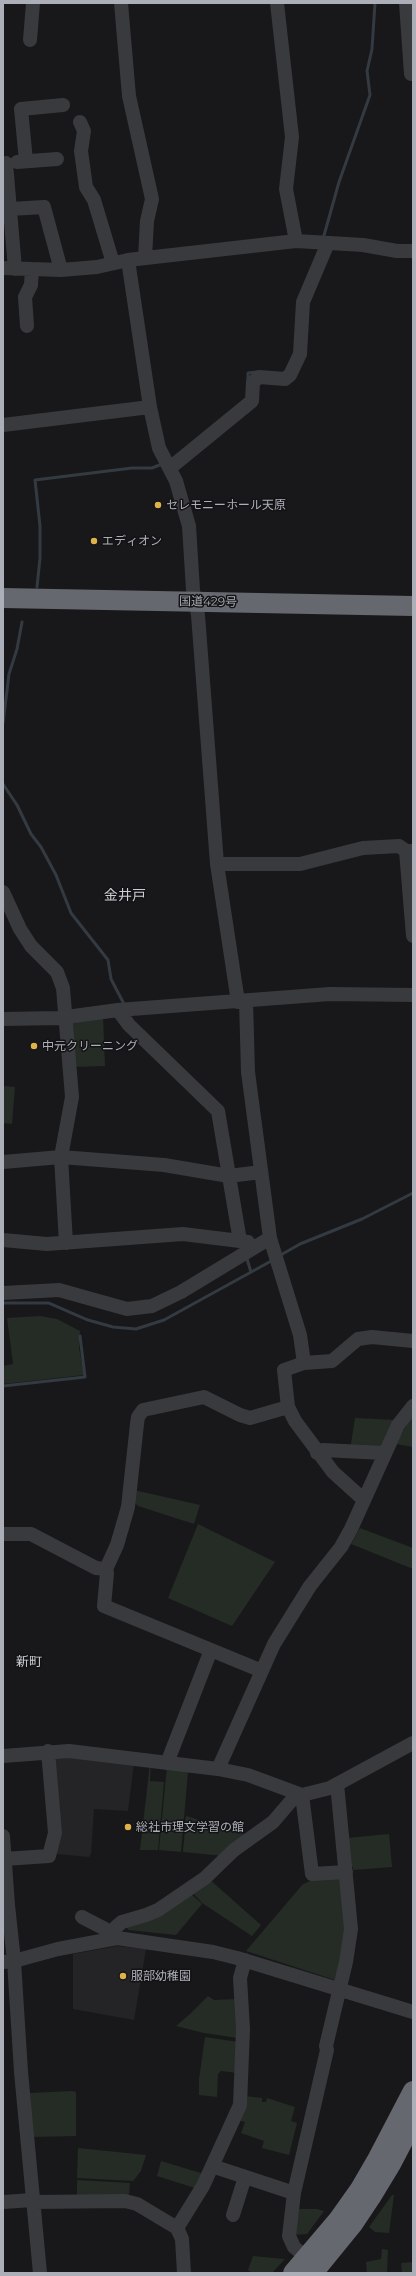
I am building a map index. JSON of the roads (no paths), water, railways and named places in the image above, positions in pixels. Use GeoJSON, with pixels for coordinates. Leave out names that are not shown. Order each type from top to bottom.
{"type":"FeatureCollection","features":[{"type":"Feature","properties":{"kind":"highway","name":"国道429号"},"geometry":{"type":"LineString","coordinates":[[3,598],[413,617]]}},
{"type":"Feature","properties":{"kind":"highway","name":"国道429号"},"geometry":{"type":"LineString","coordinates":[[3,611],[413,606]]}},
{"type":"Feature","properties":{"kind":"highway"},"geometry":{"type":"LineString","coordinates":[[310,2265],[338,2220],[360,2189],[413,2091]]}},
{"type":"Feature","properties":{"kind":"highway"},"geometry":{"type":"LineString","coordinates":[[293,2273],[310,2265],[366,2204],[391,2164],[413,2122]]}},
{"type":"Feature","properties":{"kind":"street"},"geometry":{"type":"LineString","coordinates":[[30,40],[33,3]]}},
{"type":"Feature","properties":{"kind":"street"},"geometry":{"type":"LineString","coordinates":[[121,3],[129,96],[152,199],[147,221],[145,258]]}},
{"type":"Feature","properties":{"kind":"street"},"geometry":{"type":"LineString","coordinates":[[277,3],[292,137],[286,189],[296,241]]}},
{"type":"Feature","properties":{"kind":"street"},"geometry":{"type":"LineString","coordinates":[[406,3],[411,44],[411,74]]}},
{"type":"Feature","properties":{"kind":"street"},"geometry":{"type":"LineString","coordinates":[[26,161],[21,109],[63,105]]}},
{"type":"Feature","properties":{"kind":"street"},"geometry":{"type":"LineString","coordinates":[[80,122],[84,131],[81,151],[86,187],[94,200],[113,264]]}},
{"type":"Feature","properties":{"kind":"street"},"geometry":{"type":"LineString","coordinates":[[57,159],[4,163],[10,209],[9,269],[61,270],[113,264],[128,260],[296,241],[363,245],[397,251],[413,251]]}},
{"type":"Feature","properties":{"kind":"street"},"geometry":{"type":"LineString","coordinates":[[10,209],[44,207],[61,270]]}},
{"type":"Feature","properties":{"kind":"street"},"geometry":{"type":"LineString","coordinates":[[168,464],[252,401],[253,382],[259,377],[285,379],[290,375],[300,354],[303,302],[324,243]]}},
{"type":"Feature","properties":{"kind":"street"},"geometry":{"type":"LineString","coordinates":[[128,260],[150,407],[159,448],[176,482],[189,526],[193,590],[197,608],[217,864],[242,1001],[248,1072],[270,1241],[300,1334],[304,1362]]}},
{"type":"Feature","properties":{"kind":"street"},"geometry":{"type":"LineString","coordinates":[[27,326],[25,297],[31,285],[32,269]]}},
{"type":"Feature","properties":{"kind":"street"},"geometry":{"type":"LineString","coordinates":[[3,426],[150,407]]}},
{"type":"Feature","properties":{"kind":"street"},"geometry":{"type":"LineString","coordinates":[[217,864],[300,864],[363,848],[399,846],[410,851],[413,936]]}},
{"type":"Feature","properties":{"kind":"street"},"geometry":{"type":"LineString","coordinates":[[3,892],[20,929],[31,946],[57,972],[61,981],[66,1016],[72,1097],[61,1157],[66,1243]]}},
{"type":"Feature","properties":{"kind":"street"},"geometry":{"type":"LineString","coordinates":[[3,1019],[66,1016],[123,1009],[330,994],[413,995]]}},
{"type":"Feature","properties":{"kind":"street"},"geometry":{"type":"LineString","coordinates":[[123,1009],[129,1025],[215,1108],[219,1116],[232,1176],[240,1241]]}},
{"type":"Feature","properties":{"kind":"street"},"geometry":{"type":"LineString","coordinates":[[3,1162],[61,1157],[164,1165],[232,1176],[261,1172]]}},
{"type":"Feature","properties":{"kind":"street"},"geometry":{"type":"LineString","coordinates":[[3,1240],[47,1244],[184,1234],[247,1242],[270,1241]]}},
{"type":"Feature","properties":{"kind":"street"},"geometry":{"type":"LineString","coordinates":[[3,1292],[59,1290],[127,1309],[152,1306],[181,1292],[270,1241]]}},
{"type":"Feature","properties":{"kind":"street"},"geometry":{"type":"LineString","coordinates":[[364,1500],[333,1472],[317,1452],[288,1407],[284,1370],[304,1362],[332,1360],[358,1339],[372,1337],[413,1341]]}},
{"type":"Feature","properties":{"kind":"street"},"geometry":{"type":"LineString","coordinates":[[262,1671],[104,1606],[107,1573],[106,1569],[117,1545],[128,1507],[136,1424],[143,1410],[204,1397],[240,1415],[250,1418],[288,1407]]}},
{"type":"Feature","properties":{"kind":"street"},"geometry":{"type":"LineString","coordinates":[[218,1768],[274,1644],[310,1586],[341,1547],[398,1425],[411,1412]]}},
{"type":"Feature","properties":{"kind":"street"},"geometry":{"type":"LineString","coordinates":[[317,1452],[323,1450],[384,1453]]}},
{"type":"Feature","properties":{"kind":"street"},"geometry":{"type":"LineString","coordinates":[[3,1534],[31,1534],[96,1568],[106,1569]]}},
{"type":"Feature","properties":{"kind":"street"},"geometry":{"type":"LineString","coordinates":[[167,1763],[211,1650]]}},
{"type":"Feature","properties":{"kind":"street"},"geometry":{"type":"LineString","coordinates":[[3,1756],[69,1751],[218,1768],[248,1775],[300,1794],[319,1792],[337,1784],[413,1743]]}},
{"type":"Feature","properties":{"kind":"street"},"geometry":{"type":"LineString","coordinates":[[4,1859],[50,1856],[55,1833],[48,1752]]}},
{"type":"Feature","properties":{"kind":"street"},"geometry":{"type":"LineString","coordinates":[[310,2265],[294,2247],[289,2236],[294,2193],[317,2097],[351,1929],[337,1784]]}},
{"type":"Feature","properties":{"kind":"street"},"geometry":{"type":"LineString","coordinates":[[300,1794],[312,1874],[346,1872]]}},
{"type":"Feature","properties":{"kind":"street"},"geometry":{"type":"LineString","coordinates":[[112,1939],[116,1927],[122,1922],[146,1916],[158,1910],[205,1878],[234,1850],[273,1822],[300,1794]]}},
{"type":"Feature","properties":{"kind":"street"},"geometry":{"type":"LineString","coordinates":[[3,1836],[9,1962],[18,2026],[40,2273]]}},
{"type":"Feature","properties":{"kind":"street"},"geometry":{"type":"LineString","coordinates":[[82,1917],[92,1924],[107,1930],[112,1939]]}},
{"type":"Feature","properties":{"kind":"street"},"geometry":{"type":"LineString","coordinates":[[9,1962],[58,1949],[118,1938],[213,1952],[245,1960],[413,2012]]}},
{"type":"Feature","properties":{"kind":"street"},"geometry":{"type":"LineString","coordinates":[[177,2228],[203,2186],[240,2105],[242,2029],[240,1978],[245,1960]]}},
{"type":"Feature","properties":{"kind":"street"},"geometry":{"type":"LineString","coordinates":[[212,2166],[294,2193]]}},
{"type":"Feature","properties":{"kind":"street"},"geometry":{"type":"LineString","coordinates":[[233,2215],[245,2177]]}},
{"type":"Feature","properties":{"kind":"street"},"geometry":{"type":"LineString","coordinates":[[3,2202],[125,2201],[146,2208],[177,2228],[182,2239],[184,2273]]}},
{"type":"Feature","properties":{"kind":"waterway"},"geometry":{"type":"LineString","coordinates":[[323,239],[339,182],[370,95],[367,71],[372,49],[375,3]]}},
{"type":"Feature","properties":{"kind":"waterway"},"geometry":{"type":"LineString","coordinates":[[248,381],[248,373],[257,372]]}},
{"type":"Feature","properties":{"kind":"waterway"},"geometry":{"type":"LineString","coordinates":[[37,587],[40,558],[40,526],[35,480],[132,468],[152,468],[162,464]]}},
{"type":"Feature","properties":{"kind":"waterway"},"geometry":{"type":"LineString","coordinates":[[3,723],[9,674],[17,649],[22,622]]}},
{"type":"Feature","properties":{"kind":"waterway"},"geometry":{"type":"LineString","coordinates":[[3,784],[17,805],[31,834],[41,847],[56,875],[71,913],[108,960],[111,979],[125,1006]]}},
{"type":"Feature","properties":{"kind":"waterway"},"geometry":{"type":"LineString","coordinates":[[279,1256],[300,1244],[362,1219],[413,1193]]}},
{"type":"Feature","properties":{"kind":"waterway"},"geometry":{"type":"LineString","coordinates":[[247,1259],[251,1272]]}},
{"type":"Feature","properties":{"kind":"waterway"},"geometry":{"type":"LineString","coordinates":[[3,1303],[49,1303],[88,1320],[113,1327],[136,1329],[164,1320],[273,1260]]}},
{"type":"Feature","properties":{"kind":"waterway"},"geometry":{"type":"LineString","coordinates":[[3,1386],[85,1377],[80,1336]]}},
{"type":"Feature","properties":{"kind":"place","name":"セレモニーホール天原"},"geometry":{"type":"Point","coordinates":[158,505]}},
{"type":"Feature","properties":{"kind":"place","name":"エディオン"},"geometry":{"type":"Point","coordinates":[94,541]}},
{"type":"Feature","properties":{"kind":"place","name":"中元クリーニング"},"geometry":{"type":"Point","coordinates":[34,1046]}},
{"type":"Feature","properties":{"kind":"place","name":"総社市理文学習の館"},"geometry":{"type":"Point","coordinates":[128,1827]}},
{"type":"Feature","properties":{"kind":"place","name":"服部幼稚園"},"geometry":{"type":"Point","coordinates":[123,1976]}},
{"type":"Feature","properties":{"kind":"district","name":"金井戸"},"geometry":{"type":"Point","coordinates":[125,896]}},
{"type":"Feature","properties":{"kind":"district","name":"新町"},"geometry":{"type":"Point","coordinates":[29,1662]}}]}
